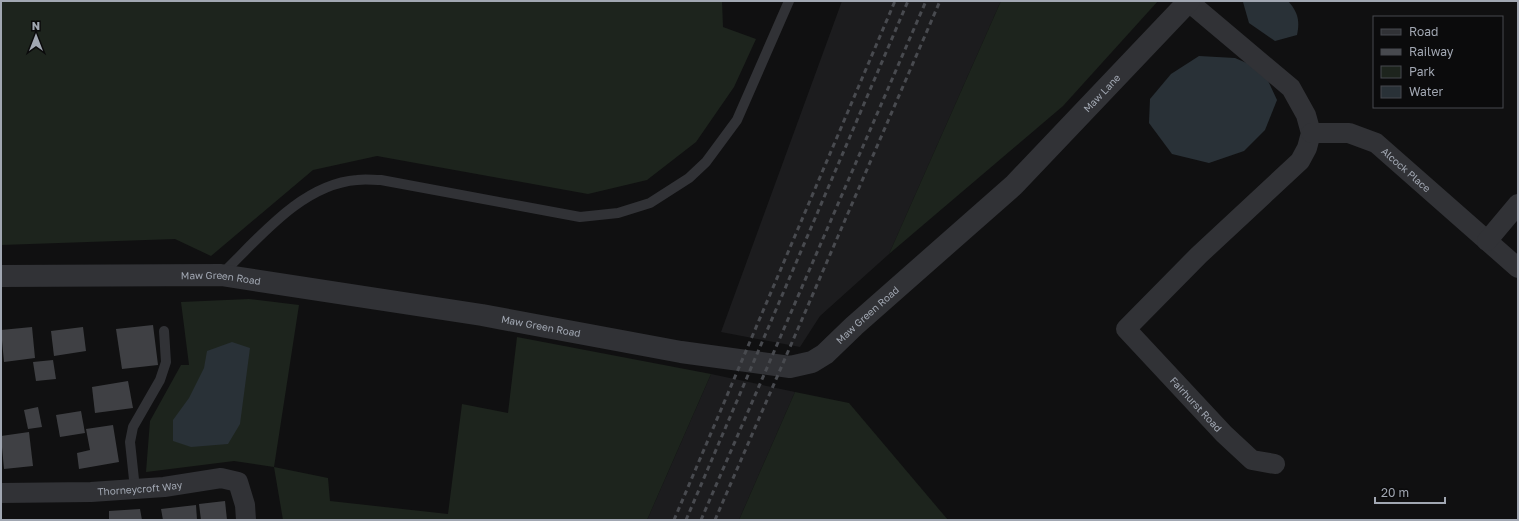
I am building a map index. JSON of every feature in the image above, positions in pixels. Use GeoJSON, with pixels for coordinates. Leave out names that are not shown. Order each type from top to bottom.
{"type":"FeatureCollection","features":[{"type":"Feature","properties":{"kind":"street"},"geometry":{"type":"LineString","coordinates":[[1189,2],[1291,88],[1306,115],[1310,133]]}},
{"type":"Feature","properties":{"kind":"street","name":"Maw Lane"},"geometry":{"type":"LineString","coordinates":[[1014,185],[1189,2]]}},
{"type":"Feature","properties":{"kind":"street","name":"Alcock Place"},"geometry":{"type":"LineString","coordinates":[[1310,133],[1349,133],[1376,143],[1518,268]]}},
{"type":"Feature","properties":{"kind":"street","name":"Fairhurst Road"},"geometry":{"type":"LineString","coordinates":[[1274,464],[1252,460],[1224,434],[1126,329],[1198,255],[1300,161],[1308,148],[1310,133]]}},
{"type":"Feature","properties":{"kind":"street","name":"Maw Green Road"},"geometry":{"type":"LineString","coordinates":[[1,276],[221,275],[474,314],[681,352],[790,367],[812,362],[824,354],[1014,185]]}},
{"type":"Feature","properties":{"kind":"street"},"geometry":{"type":"LineString","coordinates":[[1487,241],[1518,204]]}},
{"type":"Feature","properties":{"kind":"street","name":"Thorneycroft Way"},"geometry":{"type":"LineString","coordinates":[[1,493],[69,493],[164,488],[222,478],[238,482],[245,506],[246,520]]}},
{"type":"Feature","properties":{"kind":"lane"},"geometry":{"type":"LineString","coordinates":[[221,275],[298,202],[334,185],[356,180],[381,180],[580,217],[618,213],[650,203],[689,178],[706,162],[737,120],[789,1]]}},
{"type":"Feature","properties":{"kind":"lane"},"geometry":{"type":"LineString","coordinates":[[135,489],[130,442],[134,427],[160,380],[166,362],[164,331]]}},
{"type":"Feature","properties":{"kind":"shaded area"},"geometry":{"type":"Polygon","coordinates":[[[842,1],[1001,1],[889,254],[820,316],[800,347],[721,332],[842,1]]]}},
{"type":"Feature","properties":{"kind":"shaded area"},"geometry":{"type":"Polygon","coordinates":[[[711,374],[795,392],[739,520],[647,520],[711,374]]]}},
{"type":"Feature","properties":{"kind":"green space"},"geometry":{"type":"Polygon","coordinates":[[[1,1],[722,1],[723,27],[756,39],[734,87],[696,142],[647,180],[588,194],[377,156],[313,170],[211,256],[175,239],[1,245],[1,1]]]}},
{"type":"Feature","properties":{"kind":"green space"},"geometry":{"type":"Polygon","coordinates":[[[1001,1],[1158,1],[1063,106],[889,254],[1001,1]]]}},
{"type":"Feature","properties":{"kind":"green space"},"geometry":{"type":"Polygon","coordinates":[[[249,299],[299,305],[274,467],[234,461],[146,472],[150,421],[181,365],[189,365],[181,302],[249,299]]]}},
{"type":"Feature","properties":{"kind":"green space"},"geometry":{"type":"Polygon","coordinates":[[[517,337],[711,374],[647,520],[283,520],[274,467],[328,478],[330,501],[448,514],[462,404],[508,413],[517,337]]]}},
{"type":"Feature","properties":{"kind":"green space"},"geometry":{"type":"Polygon","coordinates":[[[795,392],[849,403],[948,520],[739,520],[795,392]]]}},
{"type":"Feature","properties":{"kind":"water"},"geometry":{"type":"Polygon","coordinates":[[[1244,1],[1288,1],[1296,13],[1298,25],[1297,35],[1275,41],[1249,23],[1244,1]]]}},
{"type":"Feature","properties":{"kind":"water"},"geometry":{"type":"Polygon","coordinates":[[[1199,56],[1235,58],[1263,70],[1277,100],[1265,130],[1244,151],[1209,163],[1172,154],[1149,123],[1150,99],[1171,74],[1199,56]]]}},
{"type":"Feature","properties":{"kind":"water"},"geometry":{"type":"Polygon","coordinates":[[[232,342],[250,348],[240,424],[228,444],[191,447],[173,441],[173,420],[189,398],[204,368],[207,351],[232,342]]]}},
{"type":"Feature","properties":{"kind":"building"},"geometry":{"type":"Polygon","coordinates":[[[153,325],[158,365],[122,369],[116,329],[153,325]]]}},
{"type":"Feature","properties":{"kind":"building"},"geometry":{"type":"Polygon","coordinates":[[[32,327],[35,358],[4,362],[1,330],[32,327]]]}},
{"type":"Feature","properties":{"kind":"building"},"geometry":{"type":"Polygon","coordinates":[[[83,327],[86,351],[54,356],[51,331],[83,327]]]}},
{"type":"Feature","properties":{"kind":"building"},"geometry":{"type":"Polygon","coordinates":[[[53,360],[56,379],[36,381],[33,362],[53,360]]]}},
{"type":"Feature","properties":{"kind":"building"},"geometry":{"type":"Polygon","coordinates":[[[128,381],[133,408],[95,413],[92,387],[128,381]]]}},
{"type":"Feature","properties":{"kind":"building"},"geometry":{"type":"Polygon","coordinates":[[[38,407],[42,427],[28,429],[24,410],[38,407]]]}},
{"type":"Feature","properties":{"kind":"building"},"geometry":{"type":"Polygon","coordinates":[[[81,411],[85,433],[60,437],[56,415],[81,411]]]}},
{"type":"Feature","properties":{"kind":"building"},"geometry":{"type":"Polygon","coordinates":[[[113,425],[119,462],[79,469],[77,453],[90,450],[86,429],[113,425]]]}},
{"type":"Feature","properties":{"kind":"building"},"geometry":{"type":"Polygon","coordinates":[[[29,432],[33,466],[4,469],[1,436],[29,432]]]}},
{"type":"Feature","properties":{"kind":"building"},"geometry":{"type":"Polygon","coordinates":[[[225,501],[227,520],[201,520],[199,504],[225,501]]]}},
{"type":"Feature","properties":{"kind":"building"},"geometry":{"type":"Polygon","coordinates":[[[196,505],[197,520],[163,520],[161,509],[196,505]]]}},
{"type":"Feature","properties":{"kind":"building"},"geometry":{"type":"Polygon","coordinates":[[[140,509],[142,520],[109,520],[109,511],[140,509]]]}},
{"type":"Feature","properties":{"kind":"railway"},"geometry":{"type":"LineString","coordinates":[[674,520],[895,1]]}},
{"type":"Feature","properties":{"kind":"railway"},"geometry":{"type":"LineString","coordinates":[[686,520],[908,1]]}},
{"type":"Feature","properties":{"kind":"railway"},"geometry":{"type":"LineString","coordinates":[[701,520],[926,1]]}},
{"type":"Feature","properties":{"kind":"railway"},"geometry":{"type":"LineString","coordinates":[[715,520],[940,1]]}}]}
